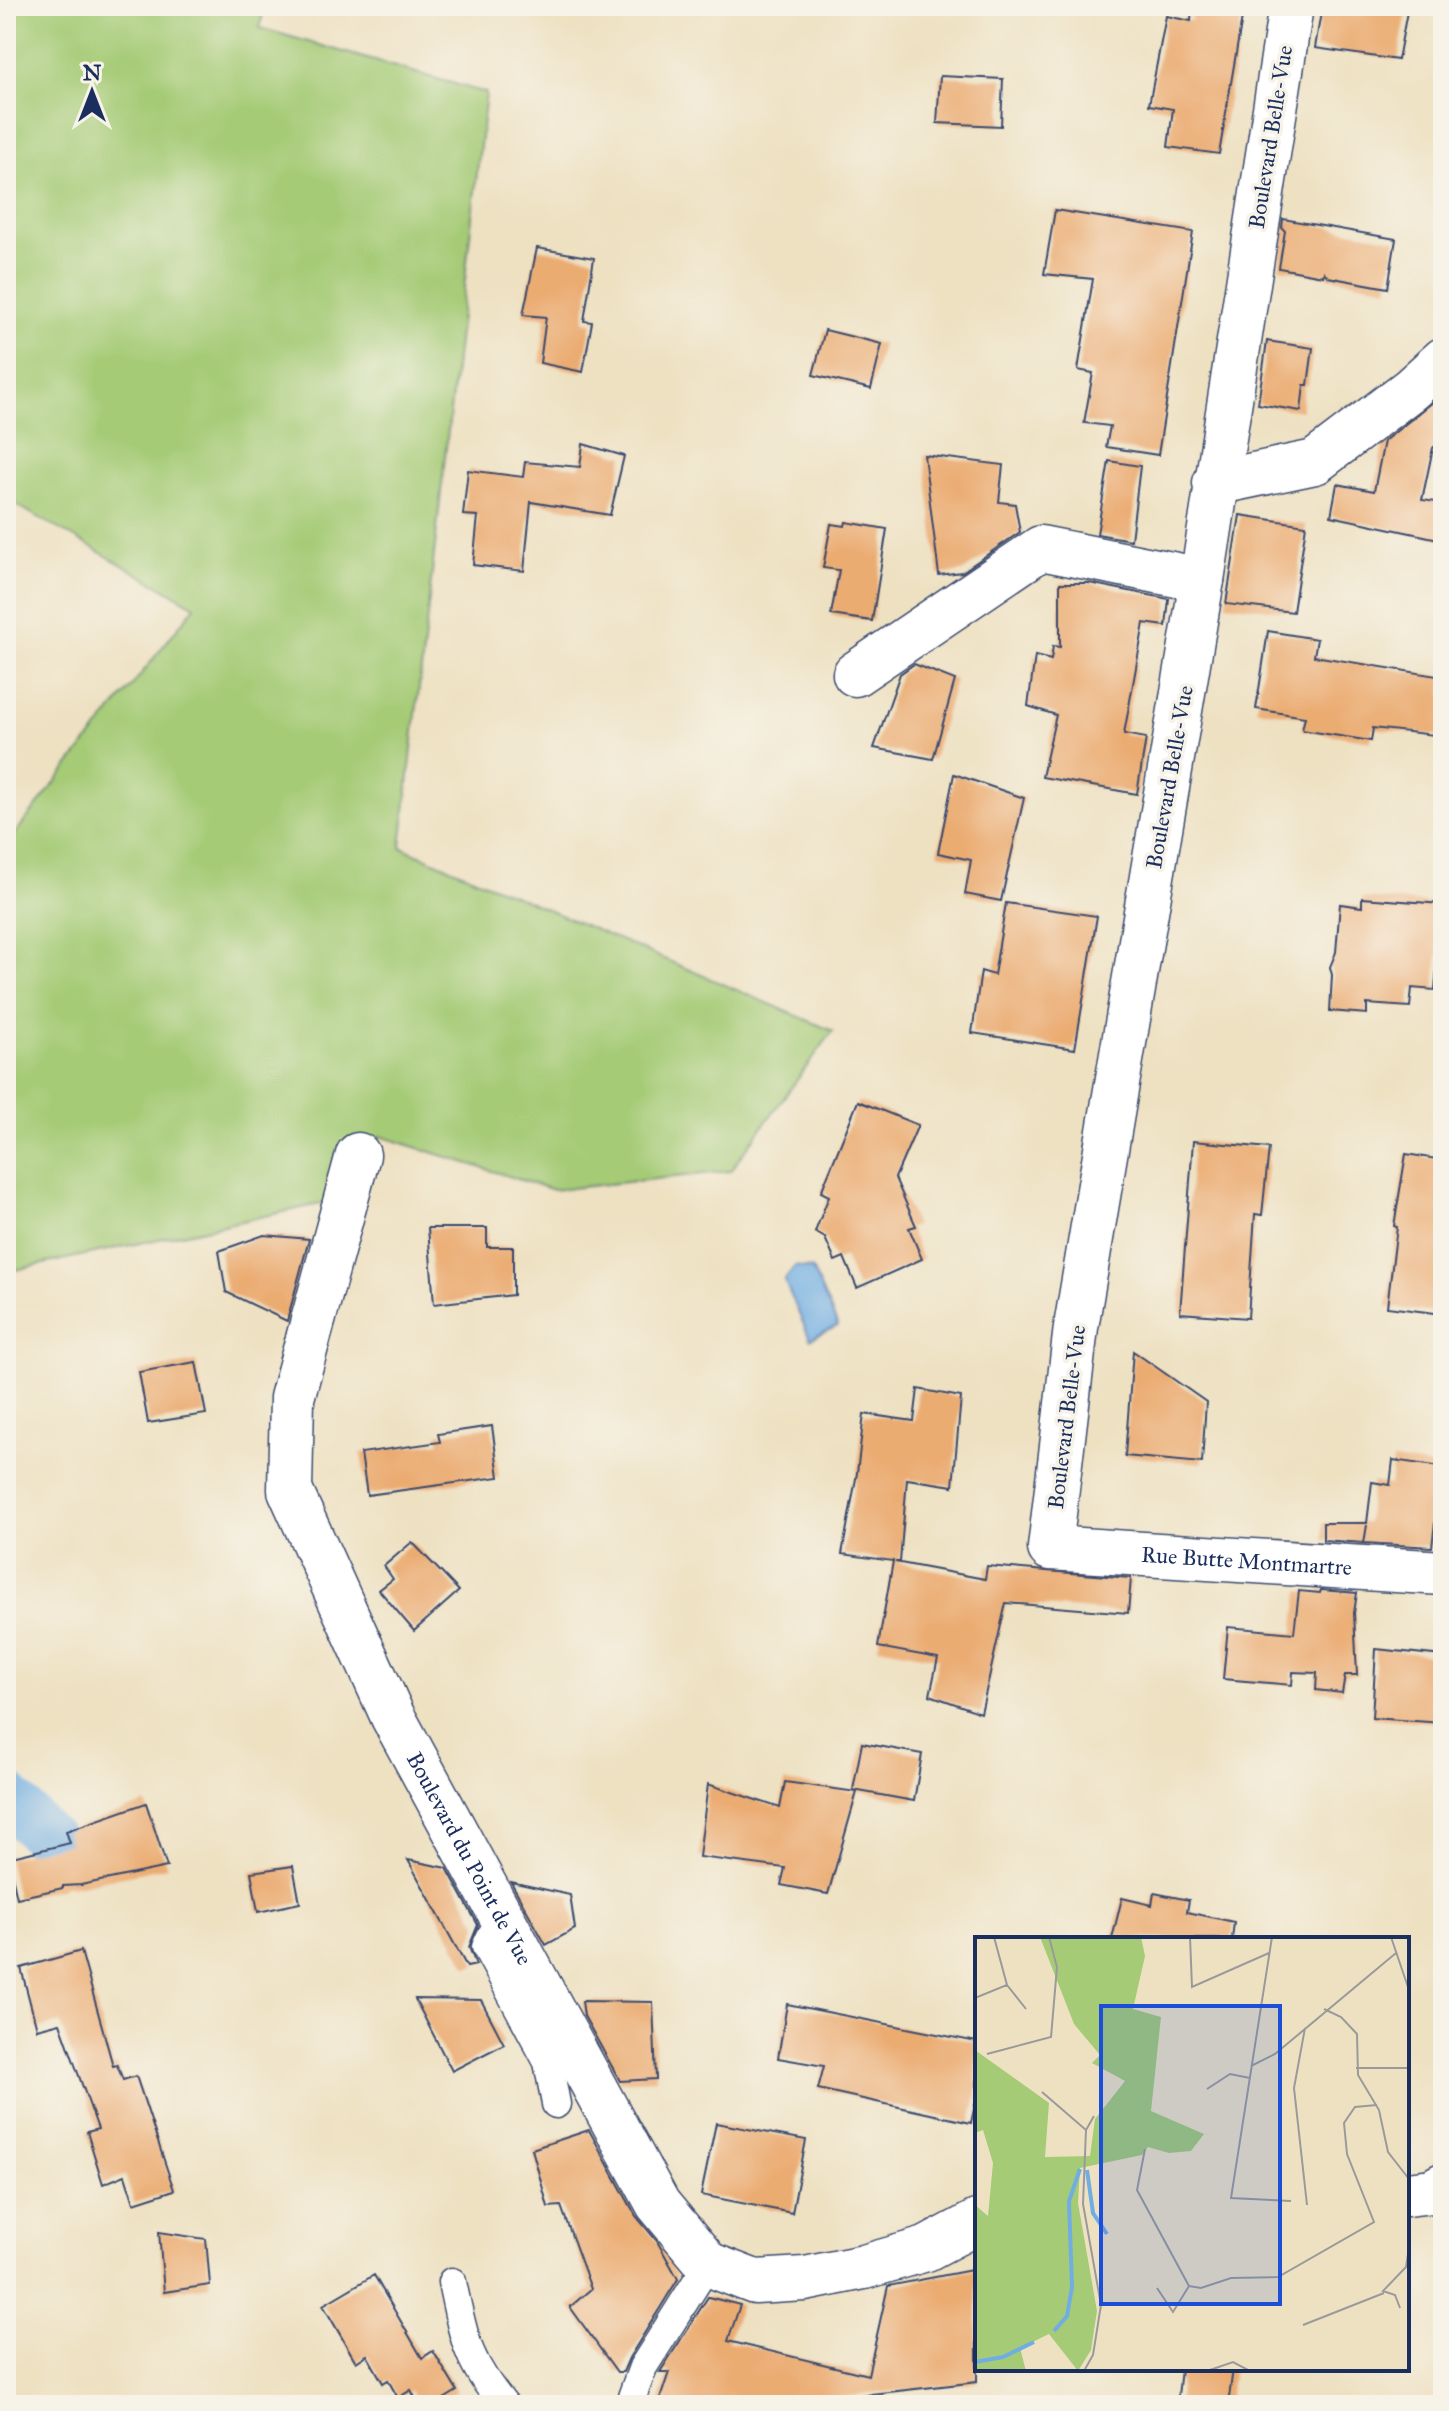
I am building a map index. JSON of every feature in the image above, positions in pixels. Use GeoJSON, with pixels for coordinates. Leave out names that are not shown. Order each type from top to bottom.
{"type":"FeatureCollection","features":[{"type":"Feature","properties":{"kind":"street","name":"Boulevard Belle-Vue"},"geometry":{"type":"LineString","coordinates":[[1050,1548],[1076,1327],[1202,580],[1291,6]]}},
{"type":"Feature","properties":{"kind":"street"},"geometry":{"type":"LineString","coordinates":[[1215,483],[1315,462],[1411,389],[1443,360]]}},
{"type":"Feature","properties":{"kind":"street"},"geometry":{"type":"LineString","coordinates":[[855,674],[1041,548],[1202,580]]}},
{"type":"Feature","properties":{"kind":"street","name":"Boulevard du Point de Vue"},"geometry":{"type":"LineString","coordinates":[[358,1155],[292,1398],[290,1490],[393,1717],[658,2204],[708,2264],[755,2282],[805,2279],[926,2249],[975,2223]]}},
{"type":"Feature","properties":{"kind":"street","name":"Rue Butte Montmartre"},"geometry":{"type":"LineString","coordinates":[[1050,1548],[1443,1573]]}},
{"type":"Feature","properties":{"kind":"street"},"geometry":{"type":"LineString","coordinates":[[1409,2194],[1432,2191],[1443,2185]]}},
{"type":"Feature","properties":{"kind":"lane"},"geometry":{"type":"LineString","coordinates":[[507,1926],[492,1934],[486,1947],[548,2062],[556,2104]]}},
{"type":"Feature","properties":{"kind":"lane"},"geometry":{"type":"LineString","coordinates":[[629,2405],[643,2367],[708,2264]]}},
{"type":"Feature","properties":{"kind":"lane"},"geometry":{"type":"LineString","coordinates":[[452,2282],[466,2349],[478,2371],[504,2405]]}},
{"type":"Feature","properties":{"kind":"lane"},"geometry":{"type":"LineString","coordinates":[[478,2371],[473,2386],[479,2405]]}},
{"type":"Feature","properties":{"kind":"green space"},"geometry":{"type":"Polygon","coordinates":[[[6,6],[264,6],[260,28],[486,93],[401,847],[833,1031],[730,1171],[553,1190],[380,1136],[334,1201],[6,1272],[6,845],[195,606],[6,499],[6,6]]]}},
{"type":"Feature","properties":{"kind":"water"},"geometry":{"type":"Polygon","coordinates":[[[795,1266],[812,1269],[838,1326],[810,1339],[784,1280],[795,1266]]]}},
{"type":"Feature","properties":{"kind":"building"},"geometry":{"type":"Polygon","coordinates":[[[1192,6],[1244,6],[1219,154],[1168,147],[1173,109],[1149,105],[1166,16],[1191,21],[1192,6]]]}},
{"type":"Feature","properties":{"kind":"building"},"geometry":{"type":"Polygon","coordinates":[[[1322,6],[1408,6],[1398,60],[1315,48],[1322,6]]]}},
{"type":"Feature","properties":{"kind":"building"},"geometry":{"type":"Polygon","coordinates":[[[940,76],[1003,79],[1001,126],[937,123],[940,76]]]}},
{"type":"Feature","properties":{"kind":"building"},"geometry":{"type":"Polygon","coordinates":[[[1055,210],[1193,232],[1158,455],[1106,447],[1110,426],[1084,423],[1093,373],[1078,370],[1093,279],[1044,274],[1055,210]]]}},
{"type":"Feature","properties":{"kind":"building"},"geometry":{"type":"Polygon","coordinates":[[[1283,219],[1396,239],[1388,288],[1328,277],[1324,272],[1323,276],[1279,268],[1285,231],[1282,228],[1283,219]]]}},
{"type":"Feature","properties":{"kind":"building"},"geometry":{"type":"Polygon","coordinates":[[[537,248],[594,258],[584,321],[592,322],[583,372],[540,363],[546,317],[523,315],[537,248]]]}},
{"type":"Feature","properties":{"kind":"building"},"geometry":{"type":"Polygon","coordinates":[[[825,330],[882,344],[871,389],[813,375],[825,330]]]}},
{"type":"Feature","properties":{"kind":"building"},"geometry":{"type":"Polygon","coordinates":[[[1267,341],[1313,348],[1301,411],[1258,404],[1267,341]]]}},
{"type":"Feature","properties":{"kind":"building"},"geometry":{"type":"Polygon","coordinates":[[[1443,394],[1443,439],[1433,448],[1422,500],[1443,503],[1443,540],[1331,516],[1337,484],[1374,491],[1384,441],[1443,394]]]}},
{"type":"Feature","properties":{"kind":"building"},"geometry":{"type":"Polygon","coordinates":[[[583,444],[624,456],[610,515],[531,502],[524,571],[473,565],[478,516],[463,515],[468,470],[523,477],[525,462],[580,467],[583,444]]]}},
{"type":"Feature","properties":{"kind":"building"},"geometry":{"type":"Polygon","coordinates":[[[924,455],[1003,465],[999,502],[1015,504],[1020,532],[962,572],[939,575],[924,455]]]}},
{"type":"Feature","properties":{"kind":"building"},"geometry":{"type":"Polygon","coordinates":[[[1109,461],[1140,466],[1131,540],[1097,534],[1109,461]]]}},
{"type":"Feature","properties":{"kind":"building"},"geometry":{"type":"Polygon","coordinates":[[[1240,515],[1306,525],[1293,612],[1226,604],[1240,515]]]}},
{"type":"Feature","properties":{"kind":"building"},"geometry":{"type":"Polygon","coordinates":[[[846,522],[887,529],[872,621],[831,615],[839,570],[823,568],[831,524],[845,526],[846,522]]]}},
{"type":"Feature","properties":{"kind":"building"},"geometry":{"type":"Polygon","coordinates":[[[1060,583],[1089,583],[1169,599],[1166,626],[1144,623],[1124,734],[1146,738],[1137,794],[1042,777],[1056,715],[1028,706],[1035,656],[1051,660],[1053,646],[1060,647],[1060,583]]]}},
{"type":"Feature","properties":{"kind":"building"},"geometry":{"type":"Polygon","coordinates":[[[1268,631],[1317,639],[1314,656],[1443,677],[1443,736],[1373,728],[1371,741],[1302,730],[1305,717],[1256,709],[1268,631]]]}},
{"type":"Feature","properties":{"kind":"building"},"geometry":{"type":"Polygon","coordinates":[[[914,664],[955,680],[933,759],[874,748],[900,674],[914,664]]]}},
{"type":"Feature","properties":{"kind":"building"},"geometry":{"type":"Polygon","coordinates":[[[954,774],[1024,798],[1001,901],[965,894],[971,860],[938,853],[954,774]]]}},
{"type":"Feature","properties":{"kind":"building"},"geometry":{"type":"Polygon","coordinates":[[[1362,898],[1442,904],[1435,990],[1412,988],[1410,1007],[1367,1004],[1367,1014],[1330,1011],[1330,967],[1336,952],[1340,904],[1362,907],[1362,898]]]}},
{"type":"Feature","properties":{"kind":"building"},"geometry":{"type":"Polygon","coordinates":[[[1006,903],[1097,916],[1075,1049],[972,1033],[981,971],[994,975],[1006,903]]]}},
{"type":"Feature","properties":{"kind":"building"},"geometry":{"type":"Polygon","coordinates":[[[858,1101],[918,1125],[895,1178],[916,1226],[909,1228],[922,1259],[857,1288],[844,1257],[835,1261],[825,1238],[815,1232],[829,1196],[821,1192],[858,1101]]]}},
{"type":"Feature","properties":{"kind":"building"},"geometry":{"type":"Polygon","coordinates":[[[1193,1141],[1269,1148],[1262,1215],[1255,1214],[1248,1318],[1180,1313],[1193,1141]]]}},
{"type":"Feature","properties":{"kind":"building"},"geometry":{"type":"Polygon","coordinates":[[[1406,1154],[1443,1160],[1443,1314],[1387,1307],[1397,1227],[1394,1226],[1406,1154]]]}},
{"type":"Feature","properties":{"kind":"building"},"geometry":{"type":"Polygon","coordinates":[[[428,1228],[487,1228],[487,1247],[513,1247],[513,1295],[434,1304],[428,1228]]]}},
{"type":"Feature","properties":{"kind":"building"},"geometry":{"type":"Polygon","coordinates":[[[264,1235],[309,1239],[287,1321],[226,1292],[219,1251],[264,1235]]]}},
{"type":"Feature","properties":{"kind":"building"},"geometry":{"type":"Polygon","coordinates":[[[1133,1351],[1206,1402],[1202,1463],[1125,1456],[1133,1351]]]}},
{"type":"Feature","properties":{"kind":"building"},"geometry":{"type":"Polygon","coordinates":[[[196,1362],[206,1414],[148,1423],[139,1372],[196,1362]]]}},
{"type":"Feature","properties":{"kind":"building"},"geometry":{"type":"Polygon","coordinates":[[[918,1389],[961,1397],[953,1486],[907,1479],[900,1562],[895,1562],[985,1579],[987,1566],[1131,1578],[1128,1613],[1006,1603],[981,1713],[930,1695],[938,1658],[878,1647],[893,1561],[842,1554],[864,1414],[914,1421],[918,1389]]]}},
{"type":"Feature","properties":{"kind":"building"},"geometry":{"type":"Polygon","coordinates":[[[492,1426],[499,1477],[367,1495],[361,1453],[440,1442],[438,1434],[492,1426]]]}},
{"type":"Feature","properties":{"kind":"building"},"geometry":{"type":"Polygon","coordinates":[[[1393,1460],[1442,1467],[1432,1547],[1323,1540],[1323,1523],[1367,1523],[1372,1482],[1390,1485],[1393,1460]]]}},
{"type":"Feature","properties":{"kind":"building"},"geometry":{"type":"Polygon","coordinates":[[[412,1542],[459,1591],[414,1631],[379,1590],[393,1579],[384,1566],[412,1542]]]}},
{"type":"Feature","properties":{"kind":"building"},"geometry":{"type":"Polygon","coordinates":[[[1321,1590],[1357,1593],[1354,1613],[1357,1675],[1345,1675],[1342,1693],[1316,1690],[1317,1673],[1293,1672],[1292,1685],[1223,1679],[1228,1627],[1294,1633],[1299,1591],[1320,1593],[1321,1590]]]}},
{"type":"Feature","properties":{"kind":"building"},"geometry":{"type":"Polygon","coordinates":[[[1376,1649],[1443,1656],[1443,1723],[1372,1718],[1376,1649]]]}},
{"type":"Feature","properties":{"kind":"building"},"geometry":{"type":"Polygon","coordinates":[[[862,1743],[922,1754],[914,1801],[853,1790],[862,1743]]]}},
{"type":"Feature","properties":{"kind":"building"},"geometry":{"type":"Polygon","coordinates":[[[785,1782],[857,1792],[828,1894],[781,1885],[785,1868],[699,1857],[708,1784],[780,1808],[785,1782]]]}},
{"type":"Feature","properties":{"kind":"building"},"geometry":{"type":"Polygon","coordinates":[[[146,1803],[167,1867],[63,1886],[17,1898],[8,1858],[70,1843],[66,1831],[146,1803]]]}},
{"type":"Feature","properties":{"kind":"building"},"geometry":{"type":"Polygon","coordinates":[[[408,1860],[447,1868],[478,1925],[469,1947],[476,1965],[467,1967],[408,1860]]]}},
{"type":"Feature","properties":{"kind":"building"},"geometry":{"type":"Polygon","coordinates":[[[293,1866],[300,1903],[258,1912],[251,1872],[293,1866]]]}},
{"type":"Feature","properties":{"kind":"building"},"geometry":{"type":"Polygon","coordinates":[[[511,1882],[570,1895],[575,1929],[546,1945],[511,1882]]]}},
{"type":"Feature","properties":{"kind":"building"},"geometry":{"type":"Polygon","coordinates":[[[1154,1893],[1189,1900],[1187,1912],[1234,1922],[1232,1937],[1112,1937],[1122,1898],[1152,1905],[1154,1893]]]}},
{"type":"Feature","properties":{"kind":"building"},"geometry":{"type":"Polygon","coordinates":[[[81,1951],[113,2066],[117,2065],[123,2080],[136,2076],[174,2190],[134,2203],[125,2175],[103,2184],[87,2132],[98,2129],[60,2023],[37,2029],[21,1968],[81,1951]]]}},
{"type":"Feature","properties":{"kind":"building"},"geometry":{"type":"Polygon","coordinates":[[[415,1999],[481,2000],[504,2044],[452,2071],[415,1999]]]}},
{"type":"Feature","properties":{"kind":"building"},"geometry":{"type":"Polygon","coordinates":[[[582,2001],[653,2002],[656,2079],[620,2081],[584,2016],[582,2001]]]}},
{"type":"Feature","properties":{"kind":"building"},"geometry":{"type":"Polygon","coordinates":[[[787,2004],[975,2042],[975,2104],[971,2123],[818,2089],[824,2066],[778,2058],[787,2004]]]}},
{"type":"Feature","properties":{"kind":"building"},"geometry":{"type":"Polygon","coordinates":[[[716,2123],[806,2140],[792,2213],[701,2195],[716,2123]]]}},
{"type":"Feature","properties":{"kind":"building"},"geometry":{"type":"Polygon","coordinates":[[[589,2130],[636,2216],[657,2241],[678,2279],[623,2372],[617,2372],[570,2307],[591,2289],[561,2206],[548,2207],[532,2149],[589,2130]]]}},
{"type":"Feature","properties":{"kind":"building"},"geometry":{"type":"Polygon","coordinates":[[[159,2232],[206,2239],[210,2285],[164,2292],[159,2232]]]}},
{"type":"Feature","properties":{"kind":"building"},"geometry":{"type":"Polygon","coordinates":[[[975,2269],[977,2382],[773,2405],[658,2405],[669,2372],[660,2372],[708,2297],[740,2305],[728,2341],[868,2375],[888,2286],[975,2269]]]}},
{"type":"Feature","properties":{"kind":"building"},"geometry":{"type":"Polygon","coordinates":[[[374,2275],[422,2358],[433,2351],[457,2391],[434,2405],[419,2405],[411,2390],[398,2398],[388,2380],[383,2383],[367,2355],[356,2362],[323,2305],[374,2275]]]}},
{"type":"Feature","properties":{"kind":"building"},"geometry":{"type":"Polygon","coordinates":[[[1181,2371],[1233,2371],[1228,2405],[1177,2405],[1181,2371]]]}},
{"type":"Feature","properties":{"kind":"waterway"},"geometry":{"type":"LineString","coordinates":[[6,1796],[49,1840]]}}]}
